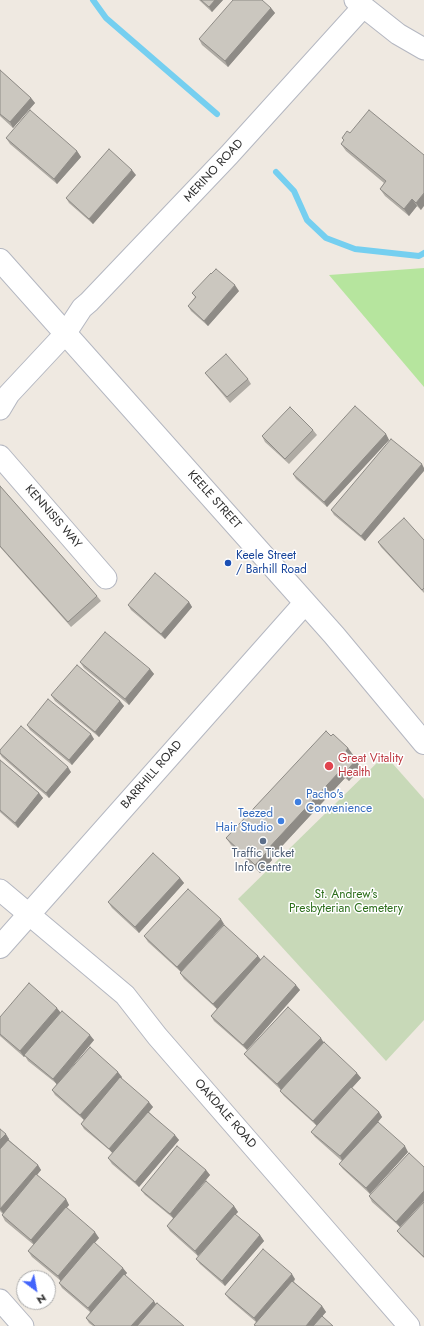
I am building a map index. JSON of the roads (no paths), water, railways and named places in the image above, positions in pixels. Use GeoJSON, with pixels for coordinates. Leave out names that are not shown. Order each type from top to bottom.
{"type":"FeatureCollection","features":[{"type":"Feature","properties":{"kind":"main road","name":"KEELE STREET"},"geometry":{"type":"LineString","coordinates":[[0,260],[248,537],[334,635],[424,743]]}},
{"type":"Feature","properties":{"kind":"main road","name":"BARRHILL ROAD"},"geometry":{"type":"LineString","coordinates":[[0,947],[305,603]]}},
{"type":"Feature","properties":{"kind":"street"},"geometry":{"type":"LineString","coordinates":[[359,3],[398,34],[424,49]]}},
{"type":"Feature","properties":{"kind":"street","name":"MERINO ROAD"},"geometry":{"type":"LineString","coordinates":[[65,334],[82,308],[229,155],[359,3]]}},
{"type":"Feature","properties":{"kind":"street"},"geometry":{"type":"LineString","coordinates":[[0,409],[9,394],[65,334]]}},
{"type":"Feature","properties":{"kind":"street","name":"KENNISIS WAY"},"geometry":{"type":"LineString","coordinates":[[0,456],[106,578]]}},
{"type":"Feature","properties":{"kind":"street","name":"OAKDALE ROAD"},"geometry":{"type":"LineString","coordinates":[[0,890],[125,995],[157,1036],[410,1326]]}},
{"type":"Feature","properties":{"kind":"street"},"geometry":{"type":"LineString","coordinates":[[0,1300],[23,1326]]}},
{"type":"Feature","properties":{"kind":"waterway"},"geometry":{"type":"LineString","coordinates":[[93,0],[106,18],[217,114]]}},
{"type":"Feature","properties":{"kind":"waterway"},"geometry":{"type":"LineString","coordinates":[[276,172],[294,191],[307,220],[326,238],[355,249],[419,256],[424,253]]}},
{"type":"Feature","properties":{"kind":"place","name":"Keele Street / Barhill Road"},"geometry":{"type":"Point","coordinates":[228,563]}},
{"type":"Feature","properties":{"kind":"place","name":"Great Vitality Health"},"geometry":{"type":"Point","coordinates":[329,766]}},
{"type":"Feature","properties":{"kind":"place","name":"Pacho's Convenience"},"geometry":{"type":"Point","coordinates":[298,802]}},
{"type":"Feature","properties":{"kind":"place","name":"Teezed Hair Studio"},"geometry":{"type":"Point","coordinates":[281,821]}},
{"type":"Feature","properties":{"kind":"place","name":"Traffic Ticket Info Centre"},"geometry":{"type":"Point","coordinates":[263,841]}},
{"type":"Feature","properties":{"kind":"park label","name":"St. Andrew's Presbyterian Cemetery"},"geometry":{"type":"Point","coordinates":[346,902]}}]}
